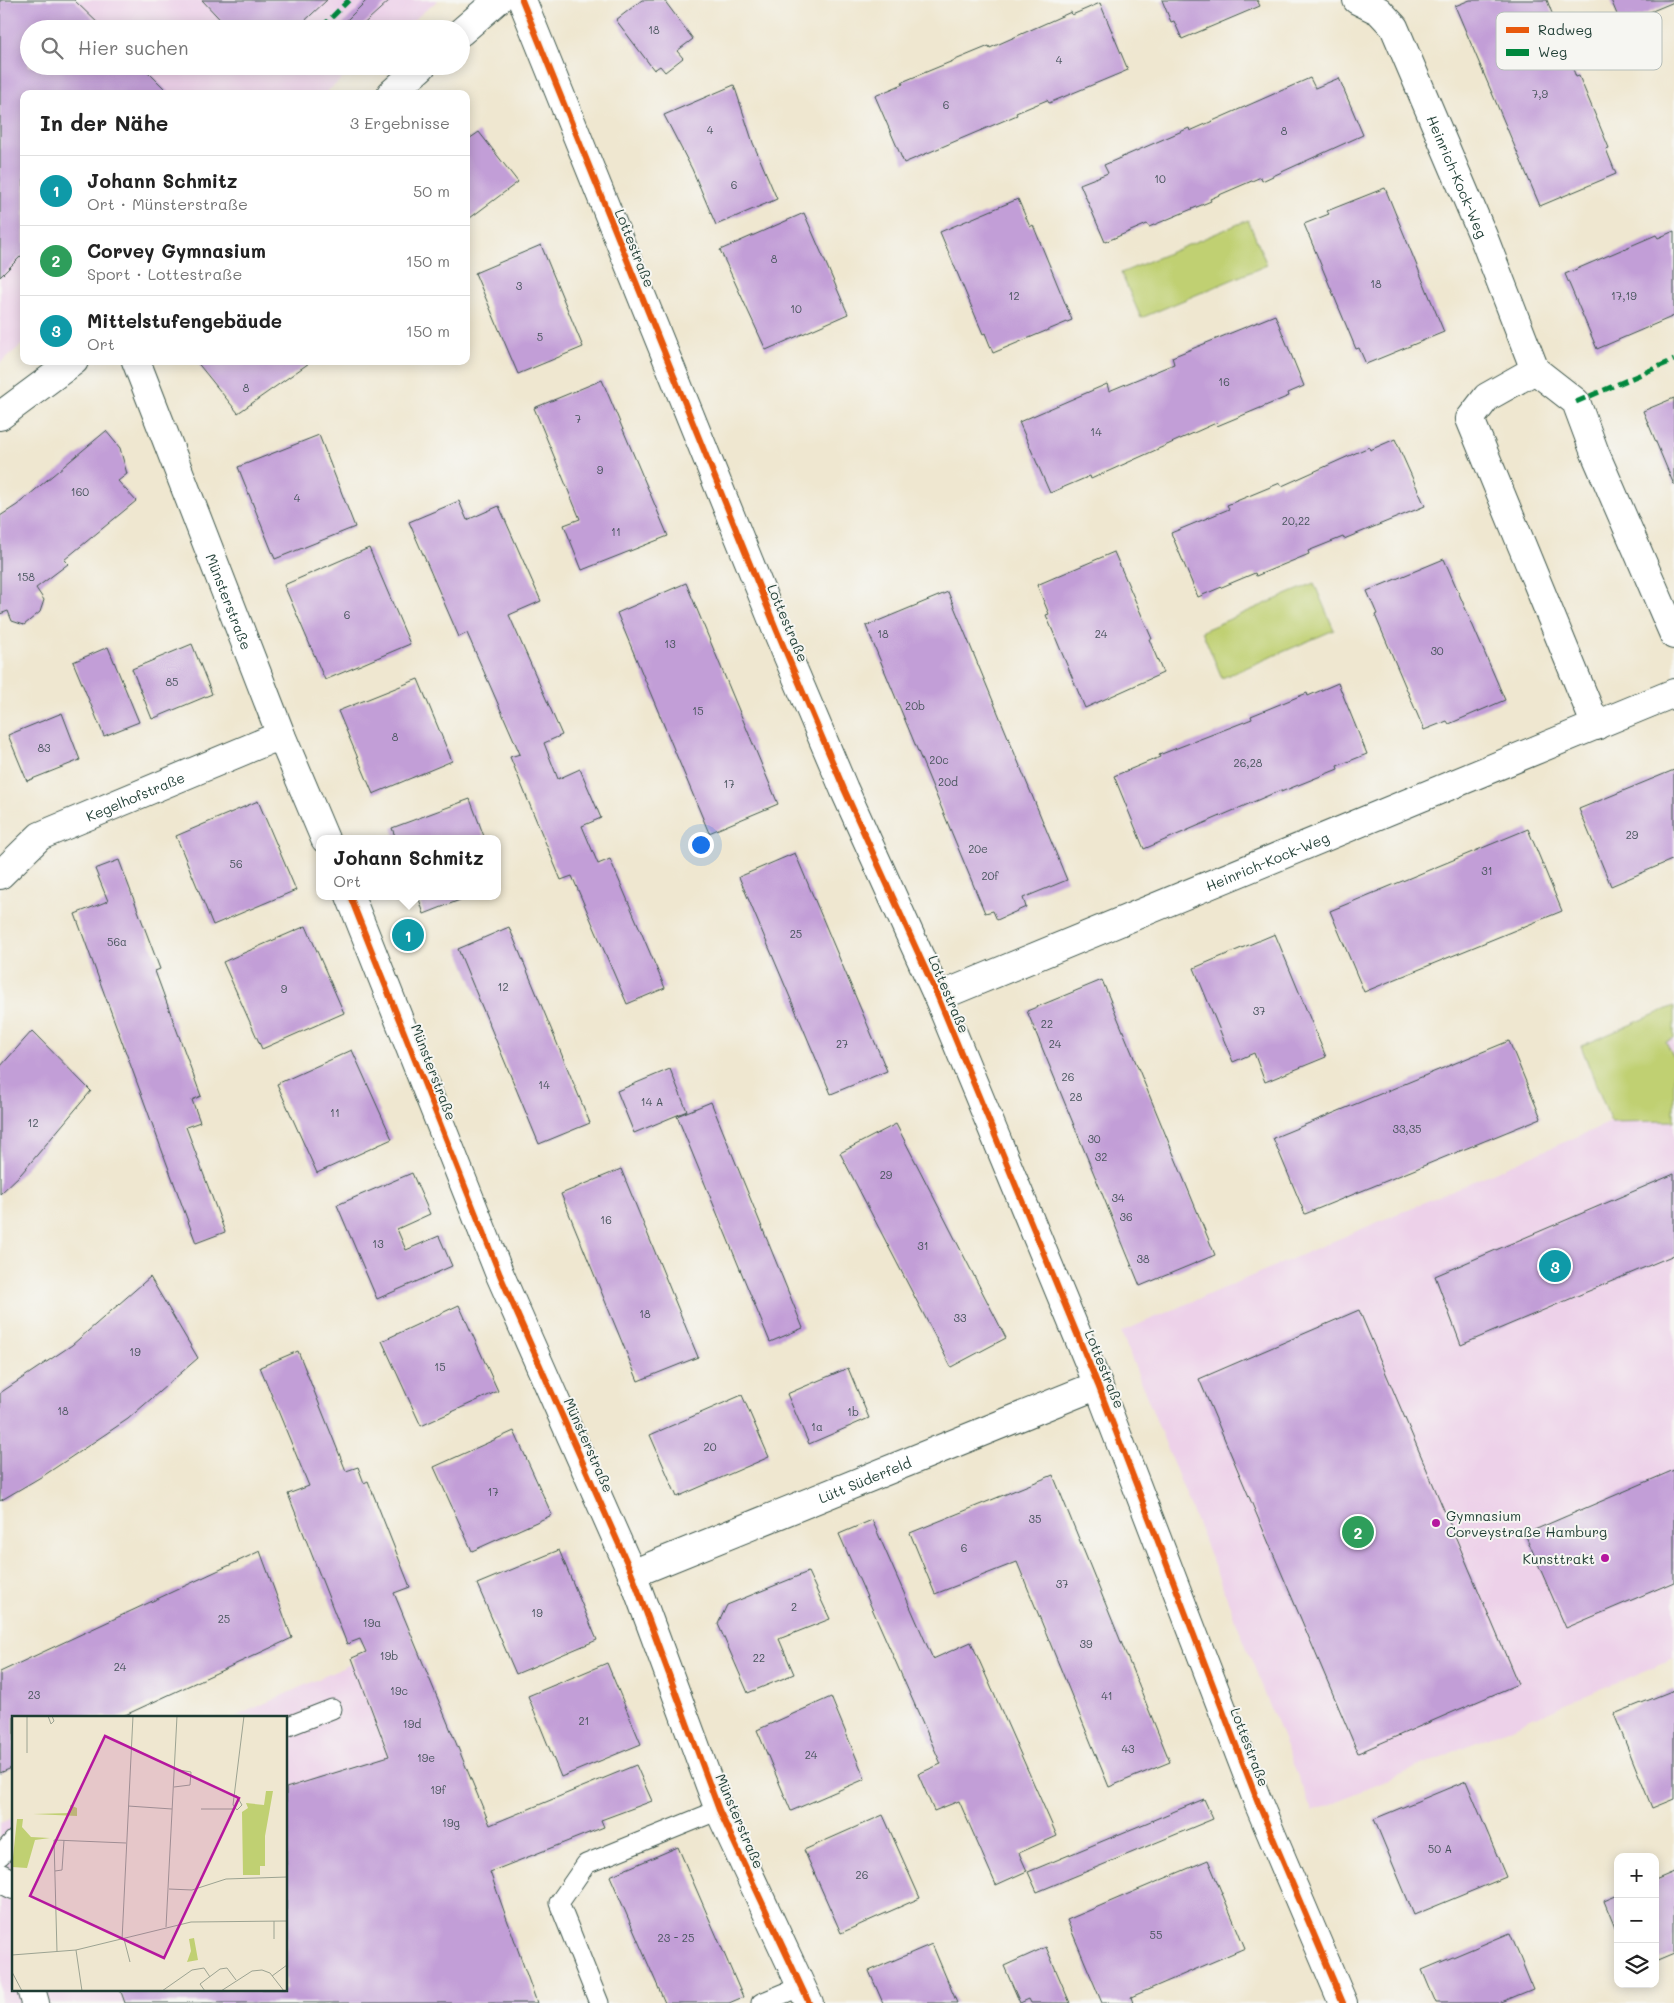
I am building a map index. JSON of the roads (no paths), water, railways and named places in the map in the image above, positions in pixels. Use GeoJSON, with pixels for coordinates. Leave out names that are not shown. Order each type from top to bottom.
{"type":"FeatureCollection","features":[{"type":"Feature","properties":{"kind":"street"},"geometry":{"type":"LineString","coordinates":[[470,25],[503,0]]}},
{"type":"Feature","properties":{"kind":"street","name":"Lottestraße"},"geometry":{"type":"LineString","coordinates":[[503,0],[844,789],[938,997],[1098,1384],[1259,1804],[1343,2003]]}},
{"type":"Feature","properties":{"kind":"street","name":"Heinrich-Kock-Weg"},"geometry":{"type":"LineString","coordinates":[[1357,0],[1379,11],[1394,27],[1483,236],[1535,370]]}},
{"type":"Feature","properties":{"kind":"street"},"geometry":{"type":"LineString","coordinates":[[395,90],[412,75]]}},
{"type":"Feature","properties":{"kind":"street"},"geometry":{"type":"LineString","coordinates":[[0,416],[69,365]]}},
{"type":"Feature","properties":{"kind":"street","name":"Münsterstraße"},"geometry":{"type":"LineString","coordinates":[[138,365],[281,735],[323,835]]}},
{"type":"Feature","properties":{"kind":"street"},"geometry":{"type":"LineString","coordinates":[[1596,726],[1470,419],[1487,397],[1535,370],[1576,402],[1674,635]]}},
{"type":"Feature","properties":{"kind":"street","name":"Heinrich-Kock-Weg"},"geometry":{"type":"LineString","coordinates":[[938,997],[1674,693]]}},
{"type":"Feature","properties":{"kind":"street","name":"Kegelhofstraße"},"geometry":{"type":"LineString","coordinates":[[0,875],[40,836],[281,735]]}},
{"type":"Feature","properties":{"kind":"street","name":"Münsterstraße"},"geometry":{"type":"LineString","coordinates":[[352,900],[500,1275],[632,1574],[718,1810],[805,1995]]}},
{"type":"Feature","properties":{"kind":"street","name":"Lütt Süderfeld"},"geometry":{"type":"LineString","coordinates":[[632,1574],[1098,1384]]}},
{"type":"Feature","properties":{"kind":"street"},"geometry":{"type":"LineString","coordinates":[[0,1878],[12,1884]]}},
{"type":"Feature","properties":{"kind":"street"},"geometry":{"type":"LineString","coordinates":[[31,1990],[35,2003]]}},
{"type":"Feature","properties":{"kind":"lane"},"geometry":{"type":"LineString","coordinates":[[288,1726],[332,1709]]}},
{"type":"Feature","properties":{"kind":"lane"},"geometry":{"type":"LineString","coordinates":[[599,2003],[559,1903],[586,1864],[718,1810]]}},
{"type":"Feature","properties":{"kind":"lane"},"geometry":{"type":"LineString","coordinates":[[0,1856],[12,1842]]}},
{"type":"Feature","properties":{"kind":"lane"},"geometry":{"type":"LineString","coordinates":[[761,2003],[805,1995]]}},
{"type":"Feature","properties":{"kind":"place","name":"Johann Schmitz"},"geometry":{"type":"Point","coordinates":[408,935]}},
{"type":"Feature","properties":{"kind":"place","name":"Mittelstufengebäude"},"geometry":{"type":"Point","coordinates":[1555,1266]}},
{"type":"Feature","properties":{"kind":"place","name":"Gymnasium Corveystraße Hamburg"},"geometry":{"type":"Point","coordinates":[1436,1523]}},
{"type":"Feature","properties":{"kind":"place","name":"Corvey Gymnasium"},"geometry":{"type":"Point","coordinates":[1358,1532]}},
{"type":"Feature","properties":{"kind":"place","name":"Kunsttrakt"},"geometry":{"type":"Point","coordinates":[1605,1558]}}]}
